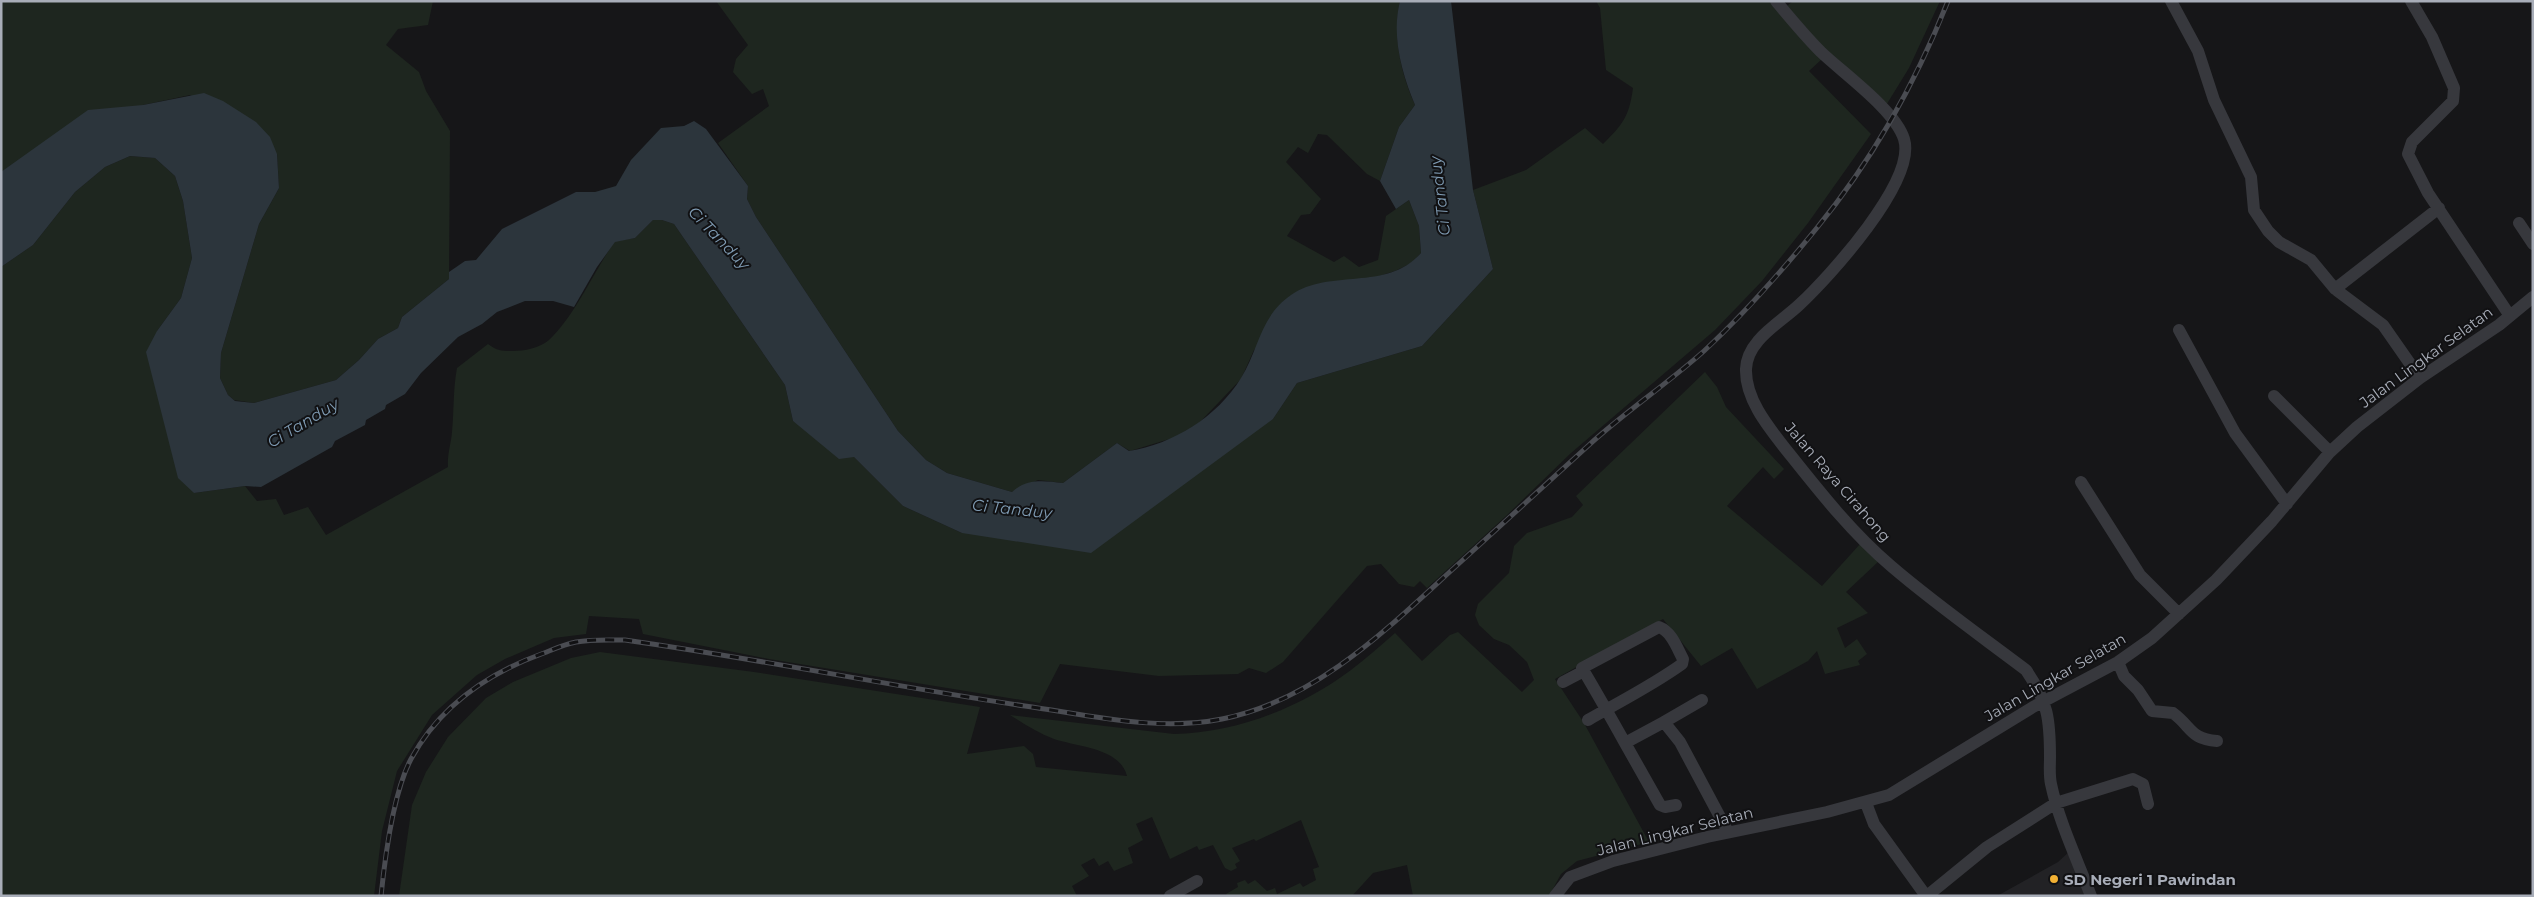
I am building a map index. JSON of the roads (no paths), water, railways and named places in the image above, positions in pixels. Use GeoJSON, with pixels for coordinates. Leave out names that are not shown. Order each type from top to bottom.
{"type":"FeatureCollection","features":[{"type":"Feature","properties":{"kind":"street","name":"Jalan Raya Cirahong"},"geometry":{"type":"LineString","coordinates":[[1776,1],[1820,50],[1892,117],[1904,138],[1907,150],[1899,178],[1861,236],[1817,286],[1755,344],[1749,355],[1746,368],[1747,384],[1771,432],[1809,480],[1889,565],[2026,670],[2045,700],[2050,738],[2050,781],[2056,803],[2092,896]]}},
{"type":"Feature","properties":{"kind":"street"},"geometry":{"type":"LineString","coordinates":[[2171,1],[2198,51],[2217,108],[2250,177],[2254,210],[2268,231],[2279,242],[2311,260],[2335,289],[2383,325],[2420,378]]}},
{"type":"Feature","properties":{"kind":"street"},"geometry":{"type":"LineString","coordinates":[[2411,1],[2432,37],[2454,88],[2453,101],[2412,142],[2408,150],[2412,164],[2510,316]]}},
{"type":"Feature","properties":{"kind":"street"},"geometry":{"type":"LineString","coordinates":[[2335,289],[2439,208]]}},
{"type":"Feature","properties":{"kind":"street"},"geometry":{"type":"LineString","coordinates":[[2519,223],[2533,244]]}},
{"type":"Feature","properties":{"kind":"street","name":"Jalan Lingkar Selatan"},"geometry":{"type":"LineString","coordinates":[[1555,896],[1564,883],[1580,872],[1613,861],[1728,832],[1866,803],[1900,790],[2045,700],[2118,662],[2135,651],[2216,580],[2287,504],[2330,452],[2377,410],[2510,316],[2533,297]]}},
{"type":"Feature","properties":{"kind":"street"},"geometry":{"type":"LineString","coordinates":[[2179,330],[2235,433],[2287,504]]}},
{"type":"Feature","properties":{"kind":"street"},"geometry":{"type":"LineString","coordinates":[[2274,396],[2330,452]]}},
{"type":"Feature","properties":{"kind":"street"},"geometry":{"type":"LineString","coordinates":[[2081,482],[2140,575],[2179,614]]}},
{"type":"Feature","properties":{"kind":"street"},"geometry":{"type":"LineString","coordinates":[[1588,720],[1606,710],[1682,664],[1683,659],[1670,636],[1659,627],[1582,668],[1584,671],[1606,710],[1625,743],[1660,805],[1665,807],[1676,805]]}},
{"type":"Feature","properties":{"kind":"street"},"geometry":{"type":"LineString","coordinates":[[2118,662],[2124,676],[2138,690],[2152,711],[2173,713],[2195,736],[2204,740],[2217,741]]}},
{"type":"Feature","properties":{"kind":"street"},"geometry":{"type":"LineString","coordinates":[[1563,682],[1584,671]]}},
{"type":"Feature","properties":{"kind":"street"},"geometry":{"type":"LineString","coordinates":[[1625,743],[1702,700]]}},
{"type":"Feature","properties":{"kind":"street"},"geometry":{"type":"LineString","coordinates":[[1664,722],[1680,742],[1728,832]]}},
{"type":"Feature","properties":{"kind":"street"},"geometry":{"type":"LineString","coordinates":[[1866,803],[1874,824],[1927,896],[1987,847],[2056,803],[2137,779],[2142,784],[2148,804]]}},
{"type":"Feature","properties":{"kind":"street"},"geometry":{"type":"LineString","coordinates":[[1170,896],[1197,881]]}},
{"type":"Feature","properties":{"kind":"water","name":"Ci Tanduy"},"geometry":{"type":"Polygon","coordinates":[[[1400,1],[1451,1],[1473,190],[1493,269],[1422,346],[1297,383],[1273,419],[1091,553],[962,533],[903,506],[854,457],[839,459],[793,421],[785,385],[674,224],[662,220],[653,220],[635,238],[615,242],[597,267],[574,307],[553,301],[525,301],[497,312],[482,324],[458,337],[421,373],[405,394],[366,420],[365,425],[335,441],[332,447],[261,487],[245,486],[194,493],[178,478],[146,352],[157,331],[181,298],[192,258],[183,201],[175,176],[155,158],[130,156],[105,167],[75,192],[33,245],[1,267],[1,172],[88,110],[143,105],[204,93],[223,101],[256,122],[270,137],[277,154],[279,188],[259,224],[221,353],[220,378],[228,395],[235,401],[254,403],[336,380],[359,360],[378,339],[398,328],[402,317],[449,279],[449,272],[465,261],[476,260],[502,229],[576,192],[595,192],[616,186],[631,160],[661,128],[684,126],[694,121],[706,129],[748,186],[747,199],[756,217],[898,431],[926,460],[947,473],[1012,492],[1030,482],[1063,483],[1117,443],[1129,451],[1162,442],[1207,416],[1220,405],[1241,378],[1266,323],[1281,303],[1291,295],[1306,287],[1323,283],[1392,272],[1407,265],[1421,253],[1419,226],[1409,200],[1396,209],[1380,181],[1399,127],[1415,105],[1402,68],[1397,41],[1400,1]]]}},
{"type":"Feature","properties":{"kind":"railway"},"geometry":{"type":"LineString","coordinates":[[381,896],[388,844],[399,789],[411,759],[423,740],[451,707],[485,681],[523,661],[572,643],[594,640],[625,640],[975,698],[1123,721],[1148,723],[1197,723],[1222,719],[1256,710],[1288,696],[1319,679],[1348,660],[1402,615],[1603,433],[1704,351],[1776,277],[1836,203],[1873,149],[1907,91],[1948,1]]}},
{"type":"Feature","properties":{"kind":"place","name":"SD Negeri 1 Pawindan"},"geometry":{"type":"Point","coordinates":[2054,879]}}]}
